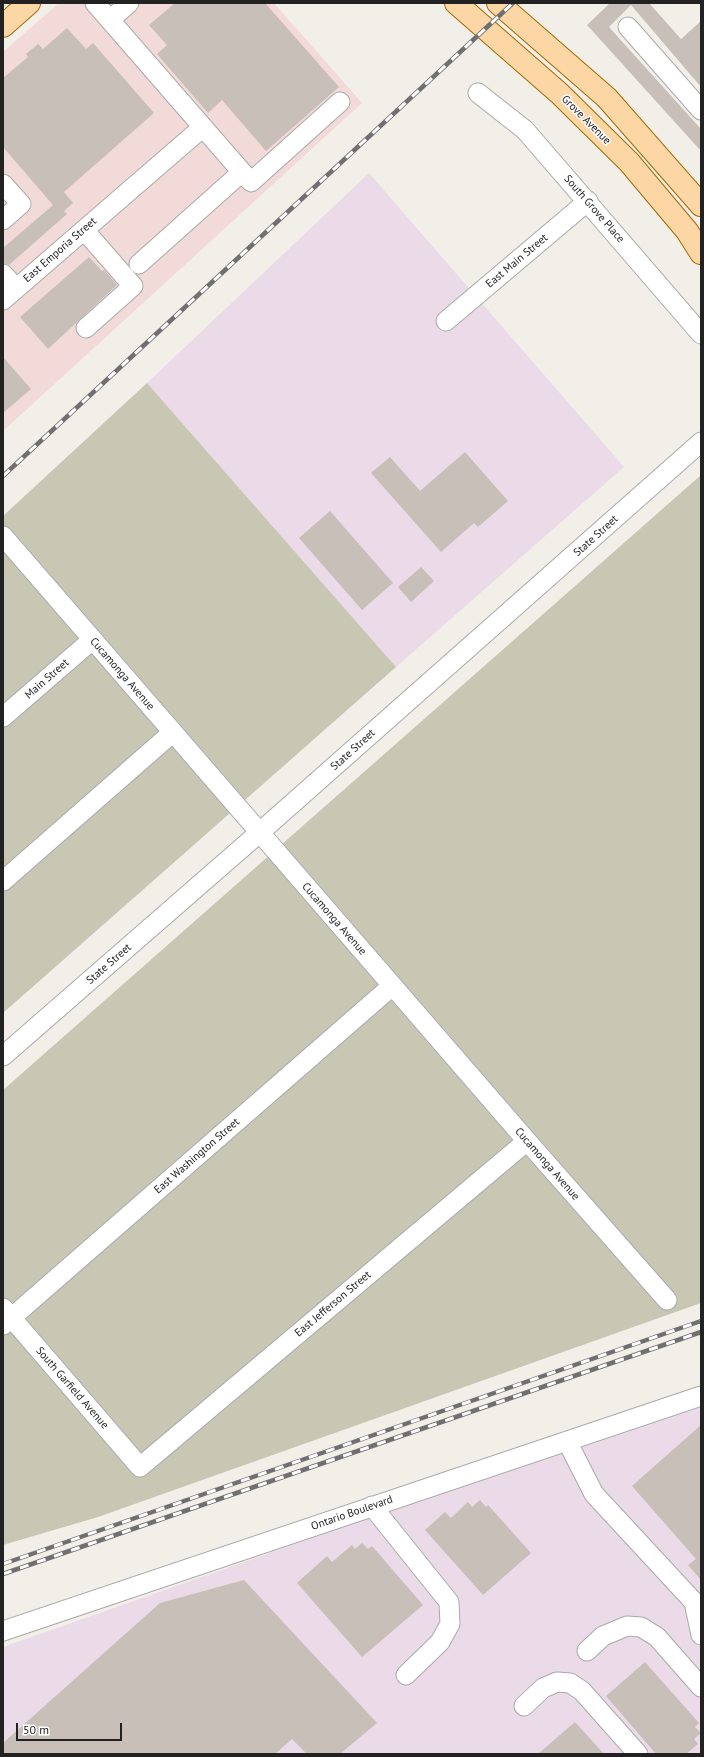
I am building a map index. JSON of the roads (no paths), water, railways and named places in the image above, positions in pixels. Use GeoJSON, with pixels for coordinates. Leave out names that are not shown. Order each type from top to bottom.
{"type":"FeatureCollection","features":[{"type":"Feature","properties":{"kind":"main road"},"geometry":{"type":"LineString","coordinates":[[3,26],[29,3]]}},
{"type":"Feature","properties":{"kind":"main road","name":"Grove Avenue"},"geometry":{"type":"LineString","coordinates":[[456,3],[559,93],[629,162],[687,231],[701,253]]}},
{"type":"Feature","properties":{"kind":"main road"},"geometry":{"type":"LineString","coordinates":[[498,3],[607,98],[644,138],[701,205]]}},
{"type":"Feature","properties":{"kind":"street"},"geometry":{"type":"LineString","coordinates":[[95,3],[251,182],[340,102]]}},
{"type":"Feature","properties":{"kind":"street"},"geometry":{"type":"LineString","coordinates":[[110,20],[129,3]]}},
{"type":"Feature","properties":{"kind":"street"},"geometry":{"type":"LineString","coordinates":[[628,27],[701,110]]}},
{"type":"Feature","properties":{"kind":"street","name":"South Grove Place"},"geometry":{"type":"LineString","coordinates":[[478,93],[525,130],[588,201],[701,334]]}},
{"type":"Feature","properties":{"kind":"street","name":"East Emporia Street"},"geometry":{"type":"LineString","coordinates":[[10,294],[203,127]]}},
{"type":"Feature","properties":{"kind":"street"},"geometry":{"type":"LineString","coordinates":[[139,264],[242,172]]}},
{"type":"Feature","properties":{"kind":"street"},"geometry":{"type":"LineString","coordinates":[[3,184],[21,204],[3,220]]}},
{"type":"Feature","properties":{"kind":"street","name":"East Main Street"},"geometry":{"type":"LineString","coordinates":[[446,321],[588,201]]}},
{"type":"Feature","properties":{"kind":"street"},"geometry":{"type":"LineString","coordinates":[[84,230],[133,286],[86,328]]}},
{"type":"Feature","properties":{"kind":"street"},"geometry":{"type":"LineString","coordinates":[[3,274],[10,294]]}},
{"type":"Feature","properties":{"kind":"street","name":"State Street"},"geometry":{"type":"LineString","coordinates":[[3,1056],[260,833],[701,442]]}},
{"type":"Feature","properties":{"kind":"street","name":"Cucamonga Avenue"},"geometry":{"type":"LineString","coordinates":[[3,536],[172,733],[667,1300]]}},
{"type":"Feature","properties":{"kind":"street","name":"Main Street"},"geometry":{"type":"LineString","coordinates":[[3,717],[92,640]]}},
{"type":"Feature","properties":{"kind":"street"},"geometry":{"type":"LineString","coordinates":[[3,882],[172,733]]}},
{"type":"Feature","properties":{"kind":"street","name":"East Washington Street"},"geometry":{"type":"LineString","coordinates":[[6,1317],[392,986]]}},
{"type":"Feature","properties":{"kind":"street","name":"East Jefferson Street"},"geometry":{"type":"LineString","coordinates":[[140,1467],[527,1141]]}},
{"type":"Feature","properties":{"kind":"street","name":"South Garfield Avenue"},"geometry":{"type":"LineString","coordinates":[[6,1317],[140,1467]]}},
{"type":"Feature","properties":{"kind":"street","name":"Ontario Boulevard"},"geometry":{"type":"LineString","coordinates":[[3,1631],[701,1396]]}},
{"type":"Feature","properties":{"kind":"street"},"geometry":{"type":"LineString","coordinates":[[567,1441],[594,1494],[694,1602],[701,1635]]}},
{"type":"Feature","properties":{"kind":"street"},"geometry":{"type":"LineString","coordinates":[[372,1506],[449,1602],[450,1624],[440,1642],[406,1675]]}},
{"type":"Feature","properties":{"kind":"street"},"geometry":{"type":"LineString","coordinates":[[587,1651],[603,1636],[627,1626],[641,1627],[657,1637],[701,1687]]}},
{"type":"Feature","properties":{"kind":"street"},"geometry":{"type":"LineString","coordinates":[[524,1706],[543,1688],[557,1682],[570,1683],[582,1691],[638,1754]]}},
{"type":"Feature","properties":{"kind":"railway"},"geometry":{"type":"LineString","coordinates":[[3,476],[513,3]]}},
{"type":"Feature","properties":{"kind":"railway"},"geometry":{"type":"LineString","coordinates":[[3,1564],[701,1321]]}},
{"type":"Feature","properties":{"kind":"railway"},"geometry":{"type":"LineString","coordinates":[[3,1574],[701,1332]]}}]}
